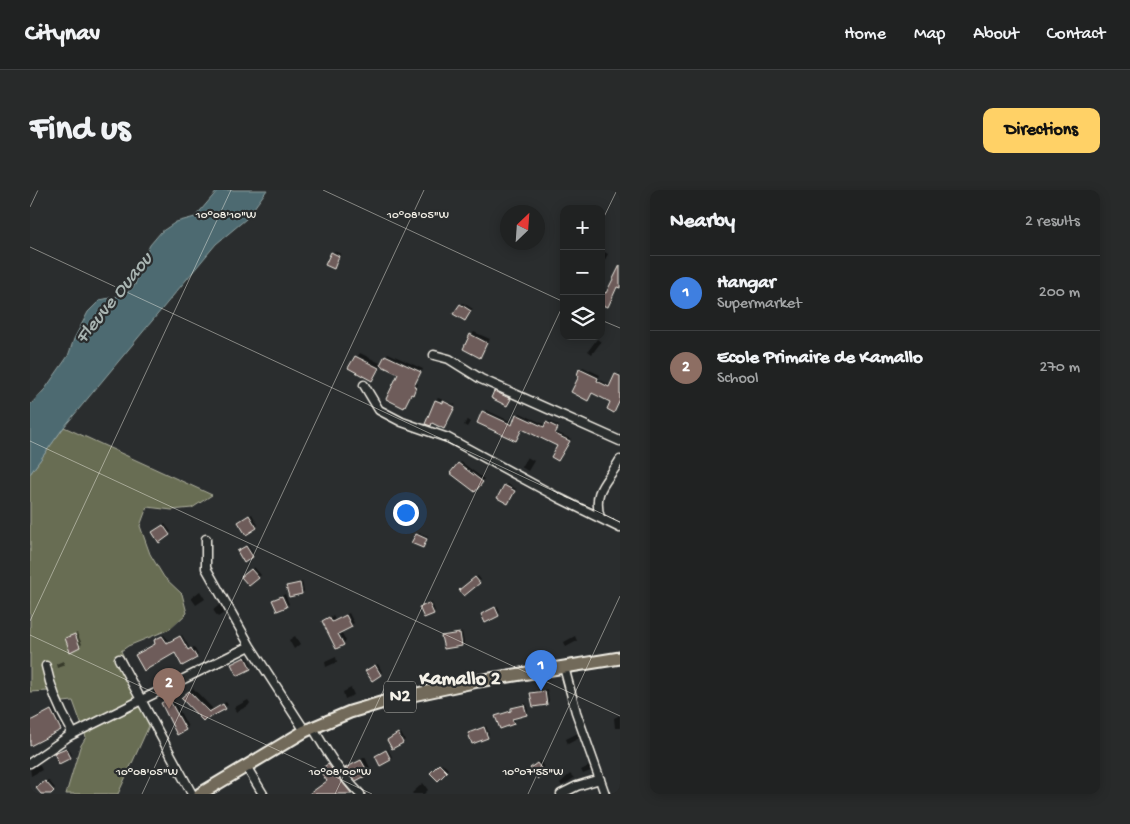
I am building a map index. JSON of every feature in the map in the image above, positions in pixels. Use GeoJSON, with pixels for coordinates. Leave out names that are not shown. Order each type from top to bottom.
{"type":"FeatureCollection","features":[{"type":"Feature","properties":{"kind":"highway","name":"N2"},"geometry":{"type":"LineString","coordinates":[[200,794],[309,729],[350,712],[394,699],[478,681],[620,658]]}},
{"type":"Feature","properties":{"kind":"street"},"geometry":{"type":"LineString","coordinates":[[434,355],[449,358],[481,379],[620,441]]}},
{"type":"Feature","properties":{"kind":"street"},"geometry":{"type":"LineString","coordinates":[[364,385],[379,410],[402,422],[448,438],[559,498],[620,528]]}},
{"type":"Feature","properties":{"kind":"street"},"geometry":{"type":"LineString","coordinates":[[600,518],[597,506],[598,492],[620,460]]}},
{"type":"Feature","properties":{"kind":"street"},"geometry":{"type":"LineString","coordinates":[[206,539],[206,568],[250,646],[346,780],[360,794]]}},
{"type":"Feature","properties":{"kind":"street"},"geometry":{"type":"LineString","coordinates":[[30,763],[69,736],[250,646]]}},
{"type":"Feature","properties":{"kind":"street"},"geometry":{"type":"LineString","coordinates":[[119,659],[192,794]]}},
{"type":"Feature","properties":{"kind":"street"},"geometry":{"type":"LineString","coordinates":[[46,666],[49,684],[61,712],[72,729],[69,736]]}},
{"type":"Feature","properties":{"kind":"street"},"geometry":{"type":"LineString","coordinates":[[564,667],[576,712],[605,794]]}},
{"type":"Feature","properties":{"kind":"street"},"geometry":{"type":"LineString","coordinates":[[246,766],[263,794]]}},
{"type":"Feature","properties":{"kind":"street"},"geometry":{"type":"LineString","coordinates":[[562,794],[577,786],[600,779]]}},
{"type":"Feature","properties":{"kind":"green space"},"geometry":{"type":"Polygon","coordinates":[[[64,427],[212,495],[192,508],[172,510],[147,507],[140,526],[150,554],[164,577],[182,594],[187,613],[170,629],[128,646],[121,651],[153,717],[118,794],[66,794],[80,747],[86,737],[73,701],[53,703],[48,691],[30,692],[30,474],[64,427]]]}},
{"type":"Feature","properties":{"kind":"water","name":"Fleuve Ouaou"},"geometry":{"type":"Polygon","coordinates":[[[218,190],[267,190],[246,219],[216,244],[64,427],[30,474],[30,405],[45,389],[68,356],[74,339],[88,312],[100,300],[124,295],[135,285],[140,266],[150,245],[161,232],[176,222],[195,217],[218,190]]]}},
{"type":"Feature","properties":{"kind":"building"},"geometry":{"type":"Polygon","coordinates":[[[331,252],[339,256],[334,269],[325,265],[331,252]]]}},
{"type":"Feature","properties":{"kind":"building"},"geometry":{"type":"Polygon","coordinates":[[[620,265],[620,288],[617,287],[608,307],[605,306],[606,293],[620,265]]]}},
{"type":"Feature","properties":{"kind":"building"},"geometry":{"type":"Polygon","coordinates":[[[460,304],[471,311],[465,321],[453,314],[460,304]]]}},
{"type":"Feature","properties":{"kind":"building"},"geometry":{"type":"Polygon","coordinates":[[[470,334],[487,343],[480,358],[463,349],[470,334]]]}},
{"type":"Feature","properties":{"kind":"building"},"geometry":{"type":"Polygon","coordinates":[[[385,355],[421,372],[414,386],[416,387],[413,395],[411,394],[404,408],[386,399],[398,374],[380,365],[385,355]]]}},
{"type":"Feature","properties":{"kind":"building"},"geometry":{"type":"Polygon","coordinates":[[[355,356],[379,368],[372,381],[348,368],[355,356]]]}},
{"type":"Feature","properties":{"kind":"building"},"geometry":{"type":"Polygon","coordinates":[[[579,369],[598,378],[597,381],[609,387],[615,374],[620,376],[620,400],[614,413],[607,409],[610,402],[592,393],[588,401],[571,392],[579,376],[577,375],[579,369]]]}},
{"type":"Feature","properties":{"kind":"building"},"geometry":{"type":"Polygon","coordinates":[[[494,391],[511,399],[507,406],[491,398],[494,391]]]}},
{"type":"Feature","properties":{"kind":"building"},"geometry":{"type":"Polygon","coordinates":[[[435,400],[443,403],[443,401],[455,407],[444,429],[432,423],[431,426],[425,424],[435,400]]]}},
{"type":"Feature","properties":{"kind":"building"},"geometry":{"type":"Polygon","coordinates":[[[482,411],[512,425],[516,414],[544,427],[546,422],[558,428],[555,434],[570,441],[558,461],[551,457],[557,446],[522,429],[516,441],[477,423],[482,411]]]}},
{"type":"Feature","properties":{"kind":"building"},"geometry":{"type":"Polygon","coordinates":[[[458,463],[483,482],[475,492],[450,473],[458,463]]]}},
{"type":"Feature","properties":{"kind":"building"},"geometry":{"type":"Polygon","coordinates":[[[504,485],[515,491],[508,504],[497,498],[504,485]]]}},
{"type":"Feature","properties":{"kind":"building"},"geometry":{"type":"Polygon","coordinates":[[[249,515],[257,528],[246,535],[238,522],[249,515]]]}},
{"type":"Feature","properties":{"kind":"building"},"geometry":{"type":"Polygon","coordinates":[[[163,525],[170,535],[159,543],[152,532],[163,525]]]}},
{"type":"Feature","properties":{"kind":"building"},"geometry":{"type":"Polygon","coordinates":[[[416,534],[427,539],[423,548],[411,543],[416,534]]]}},
{"type":"Feature","properties":{"kind":"building"},"geometry":{"type":"Polygon","coordinates":[[[246,546],[253,557],[244,563],[237,551],[246,546]]]}},
{"type":"Feature","properties":{"kind":"building"},"geometry":{"type":"Polygon","coordinates":[[[251,569],[259,578],[249,586],[241,577],[251,569]]]}},
{"type":"Feature","properties":{"kind":"building"},"geometry":{"type":"Polygon","coordinates":[[[475,577],[480,583],[464,596],[459,590],[475,577]]]}},
{"type":"Feature","properties":{"kind":"building"},"geometry":{"type":"Polygon","coordinates":[[[300,583],[302,594],[289,597],[286,586],[300,583]]]}},
{"type":"Feature","properties":{"kind":"building"},"geometry":{"type":"Polygon","coordinates":[[[282,596],[287,607],[277,611],[272,600],[282,596]]]}},
{"type":"Feature","properties":{"kind":"building"},"geometry":{"type":"Polygon","coordinates":[[[429,603],[434,614],[424,618],[419,607],[429,603]]]}},
{"type":"Feature","properties":{"kind":"building"},"geometry":{"type":"Polygon","coordinates":[[[495,607],[499,616],[485,623],[481,614],[495,607]]]}},
{"type":"Feature","properties":{"kind":"building"},"geometry":{"type":"Polygon","coordinates":[[[346,615],[352,627],[338,634],[344,645],[336,649],[322,621],[329,617],[332,622],[346,615]]]}},
{"type":"Feature","properties":{"kind":"building"},"geometry":{"type":"Polygon","coordinates":[[[460,633],[462,646],[444,649],[441,636],[460,633]]]}},
{"type":"Feature","properties":{"kind":"building"},"geometry":{"type":"Polygon","coordinates":[[[75,634],[80,647],[70,652],[65,638],[75,634]]]}},
{"type":"Feature","properties":{"kind":"building"},"geometry":{"type":"Polygon","coordinates":[[[162,636],[167,643],[180,636],[188,650],[191,648],[197,658],[182,666],[175,653],[144,671],[135,655],[155,644],[154,640],[162,636]]]}},
{"type":"Feature","properties":{"kind":"building"},"geometry":{"type":"Polygon","coordinates":[[[245,657],[251,669],[237,676],[231,664],[245,657]]]}},
{"type":"Feature","properties":{"kind":"building"},"geometry":{"type":"Polygon","coordinates":[[[375,665],[381,675],[372,681],[365,671],[375,665]]]}},
{"type":"Feature","properties":{"kind":"building"},"geometry":{"type":"Polygon","coordinates":[[[189,691],[209,712],[223,704],[226,709],[203,721],[181,698],[189,691]]]}},
{"type":"Feature","properties":{"kind":"building"},"geometry":{"type":"Polygon","coordinates":[[[545,691],[547,705],[533,707],[530,693],[545,691]]]}},
{"type":"Feature","properties":{"kind":"building"},"geometry":{"type":"Polygon","coordinates":[[[169,699],[186,730],[177,735],[161,703],[169,699]]]}},
{"type":"Feature","properties":{"kind":"building"},"geometry":{"type":"Polygon","coordinates":[[[524,705],[527,715],[512,719],[514,724],[500,729],[495,716],[511,711],[511,708],[524,705]]]}},
{"type":"Feature","properties":{"kind":"building"},"geometry":{"type":"Polygon","coordinates":[[[51,710],[61,730],[30,746],[30,721],[51,710]]]}},
{"type":"Feature","properties":{"kind":"building"},"geometry":{"type":"Polygon","coordinates":[[[484,727],[488,738],[472,744],[468,733],[484,727]]]}},
{"type":"Feature","properties":{"kind":"building"},"geometry":{"type":"Polygon","coordinates":[[[398,733],[403,743],[392,749],[387,740],[398,733]]]}},
{"type":"Feature","properties":{"kind":"building"},"geometry":{"type":"Polygon","coordinates":[[[66,748],[71,758],[59,764],[54,753],[66,748]]]}},
{"type":"Feature","properties":{"kind":"building"},"geometry":{"type":"Polygon","coordinates":[[[386,750],[391,760],[380,766],[375,756],[386,750]]]}},
{"type":"Feature","properties":{"kind":"building"},"geometry":{"type":"Polygon","coordinates":[[[361,760],[369,774],[356,781],[345,768],[361,760]]]}},
{"type":"Feature","properties":{"kind":"building"},"geometry":{"type":"Polygon","coordinates":[[[537,763],[545,774],[538,779],[530,768],[537,763]]]}},
{"type":"Feature","properties":{"kind":"building"},"geometry":{"type":"Polygon","coordinates":[[[328,764],[352,794],[309,794],[327,781],[319,770],[328,764]]]}},
{"type":"Feature","properties":{"kind":"building"},"geometry":{"type":"Polygon","coordinates":[[[439,764],[447,772],[438,781],[430,773],[439,764]]]}},
{"type":"Feature","properties":{"kind":"building"},"geometry":{"type":"Polygon","coordinates":[[[45,781],[54,791],[51,794],[41,794],[36,788],[45,781]]]}},
{"type":"Feature","properties":{"kind":"place","name":"Hangar"},"geometry":{"type":"Point","coordinates":[541,691]}},
{"type":"Feature","properties":{"kind":"place","name":"Ecole Primaire de Kamallo"},"geometry":{"type":"Point","coordinates":[169,709]}},
{"type":"Feature","properties":{"kind":"district","name":"Kamallo 2"},"geometry":{"type":"Point","coordinates":[460,680]}}]}
